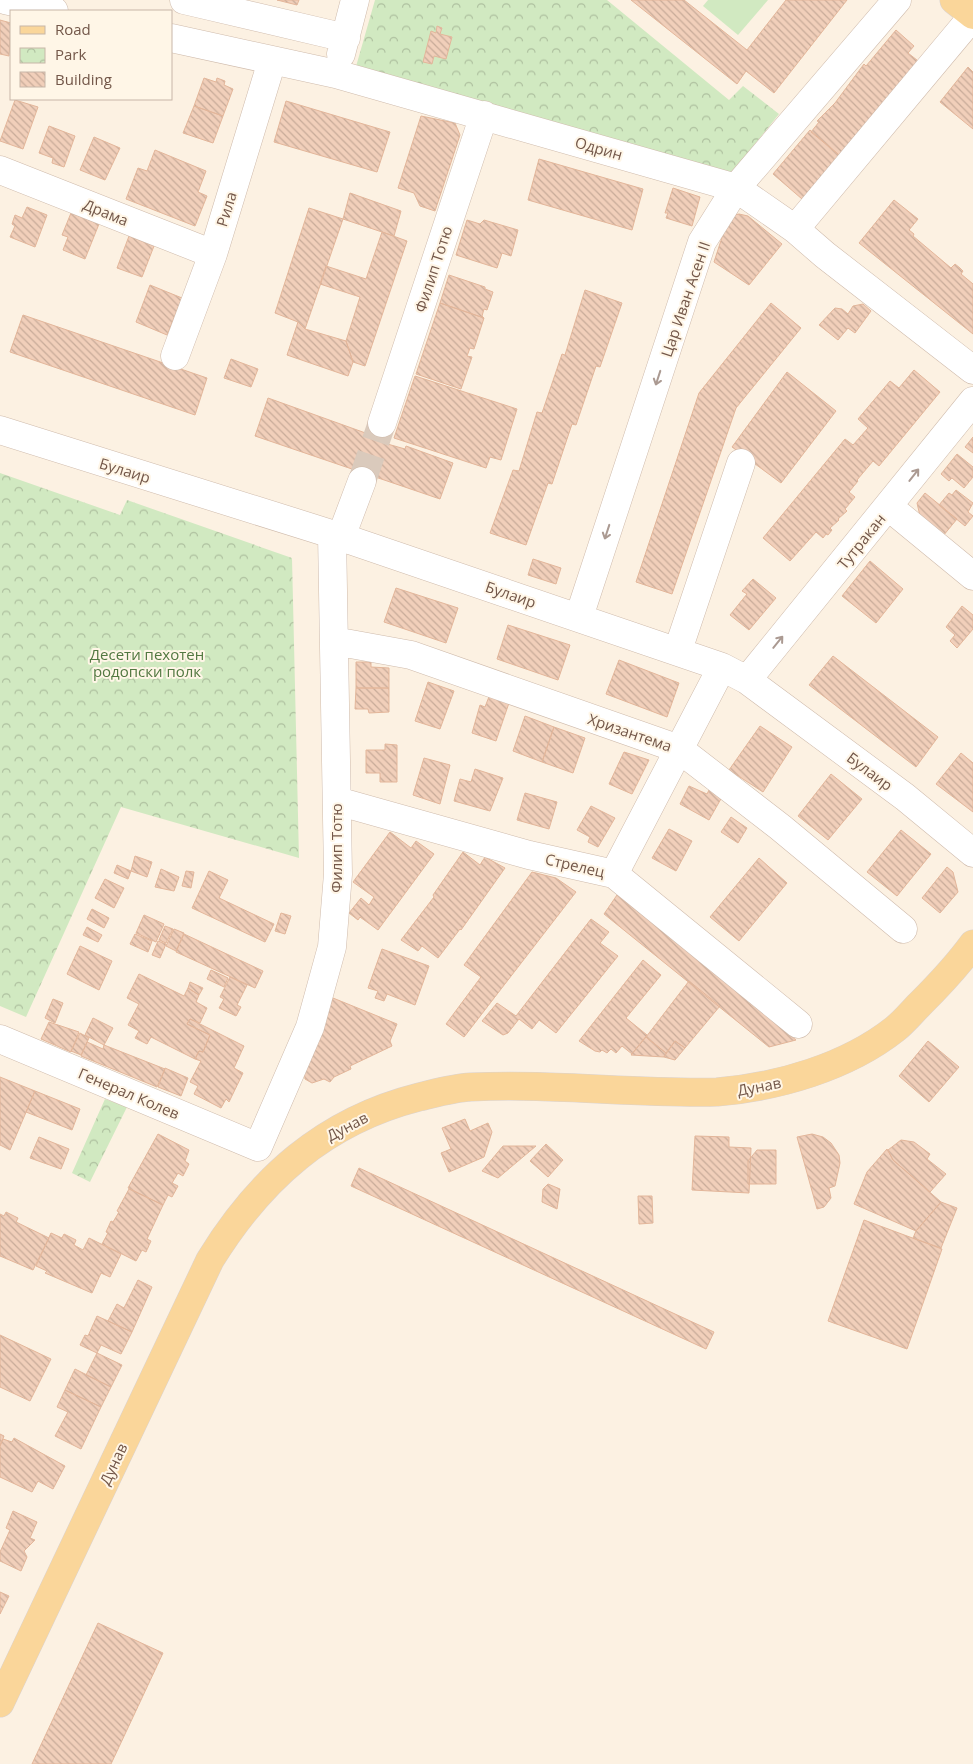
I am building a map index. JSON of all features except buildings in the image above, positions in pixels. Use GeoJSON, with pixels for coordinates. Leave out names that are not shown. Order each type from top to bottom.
{"type":"FeatureCollection","features":[{"type":"Feature","properties":{"kind":"main road","name":"Дунав"},"geometry":{"type":"LineString","coordinates":[[0,1703],[210,1260],[241,1212],[291,1161],[334,1131],[366,1115],[400,1102],[446,1091],[505,1086],[717,1092],[750,1089],[818,1071],[866,1047],[896,1029],[954,970],[973,944]]}},
{"type":"Feature","properties":{"kind":"street"},"geometry":{"type":"LineString","coordinates":[[5,0],[50,10]]}},
{"type":"Feature","properties":{"kind":"street"},"geometry":{"type":"LineString","coordinates":[[184,0],[346,38]]}},
{"type":"Feature","properties":{"kind":"street"},"geometry":{"type":"LineString","coordinates":[[336,74],[355,0]]}},
{"type":"Feature","properties":{"kind":"street","name":"Цар Иван Асен II"},"geometry":{"type":"LineString","coordinates":[[579,617],[702,242],[736,188],[897,0]]}},
{"type":"Feature","properties":{"kind":"street"},"geometry":{"type":"LineString","coordinates":[[795,229],[905,97],[965,12]]}},
{"type":"Feature","properties":{"kind":"street","name":"Одрин"},"geometry":{"type":"LineString","coordinates":[[172,38],[336,74],[736,188],[795,229],[973,370]]}},
{"type":"Feature","properties":{"kind":"street","name":"Рила"},"geometry":{"type":"LineString","coordinates":[[175,356],[212,254],[272,61]]}},
{"type":"Feature","properties":{"kind":"street","name":"Филип Тотю"},"geometry":{"type":"LineString","coordinates":[[382,423],[484,115]]}},
{"type":"Feature","properties":{"kind":"street","name":"Драма"},"geometry":{"type":"LineString","coordinates":[[0,170],[212,254]]}},
{"type":"Feature","properties":{"kind":"street","name":"Тутракан"},"geometry":{"type":"LineString","coordinates":[[748,680],[973,402]]}},
{"type":"Feature","properties":{"kind":"street","name":"Булаир"},"geometry":{"type":"LineString","coordinates":[[0,430],[336,536],[722,666],[748,680],[905,798],[973,853]]}},
{"type":"Feature","properties":{"kind":"street"},"geometry":{"type":"LineString","coordinates":[[678,650],[741,463]]}},
{"type":"Feature","properties":{"kind":"street"},"geometry":{"type":"LineString","coordinates":[[336,536],[362,481]]}},
{"type":"Feature","properties":{"kind":"street"},"geometry":{"type":"LineString","coordinates":[[889,507],[973,576]]}},
{"type":"Feature","properties":{"kind":"street","name":"Филип Тотю"},"geometry":{"type":"LineString","coordinates":[[258,1147],[310,1027],[328,965],[336,911],[338,874],[334,641],[336,536]]}},
{"type":"Feature","properties":{"kind":"street","name":"Хризантема"},"geometry":{"type":"LineString","coordinates":[[334,641],[410,655],[679,749],[801,844],[903,929]]}},
{"type":"Feature","properties":{"kind":"street"},"geometry":{"type":"LineString","coordinates":[[614,874],[722,666]]}},
{"type":"Feature","properties":{"kind":"street","name":"Стрелец"},"geometry":{"type":"LineString","coordinates":[[337,802],[529,855],[614,874],[798,1024]]}},
{"type":"Feature","properties":{"kind":"street","name":"Генерал Колев"},"geometry":{"type":"LineString","coordinates":[[0,1039],[258,1147]]}},
{"type":"Feature","properties":{"kind":"green space"},"geometry":{"type":"Polygon","coordinates":[[[375,0],[607,0],[729,100],[743,86],[779,114],[730,175],[495,105],[355,70],[375,0]]]}},
{"type":"Feature","properties":{"kind":"green space"},"geometry":{"type":"Polygon","coordinates":[[[708,0],[768,0],[738,35],[703,6],[708,0]]]}},
{"type":"Feature","properties":{"kind":"green space","name":"Десети пехотен родопски полк"},"geometry":{"type":"Polygon","coordinates":[[[0,473],[120,515],[127,500],[292,558],[299,858],[121,807],[26,1017],[0,1006],[0,473]]]}},
{"type":"Feature","properties":{"kind":"green space"},"geometry":{"type":"Polygon","coordinates":[[[105,1099],[127,1107],[90,1182],[72,1173],[105,1099]]]}},
{"type":"Feature","properties":{"kind":"tunnel"},"geometry":{"type":"LineString","coordinates":[[362,481],[382,423]]}}]}
